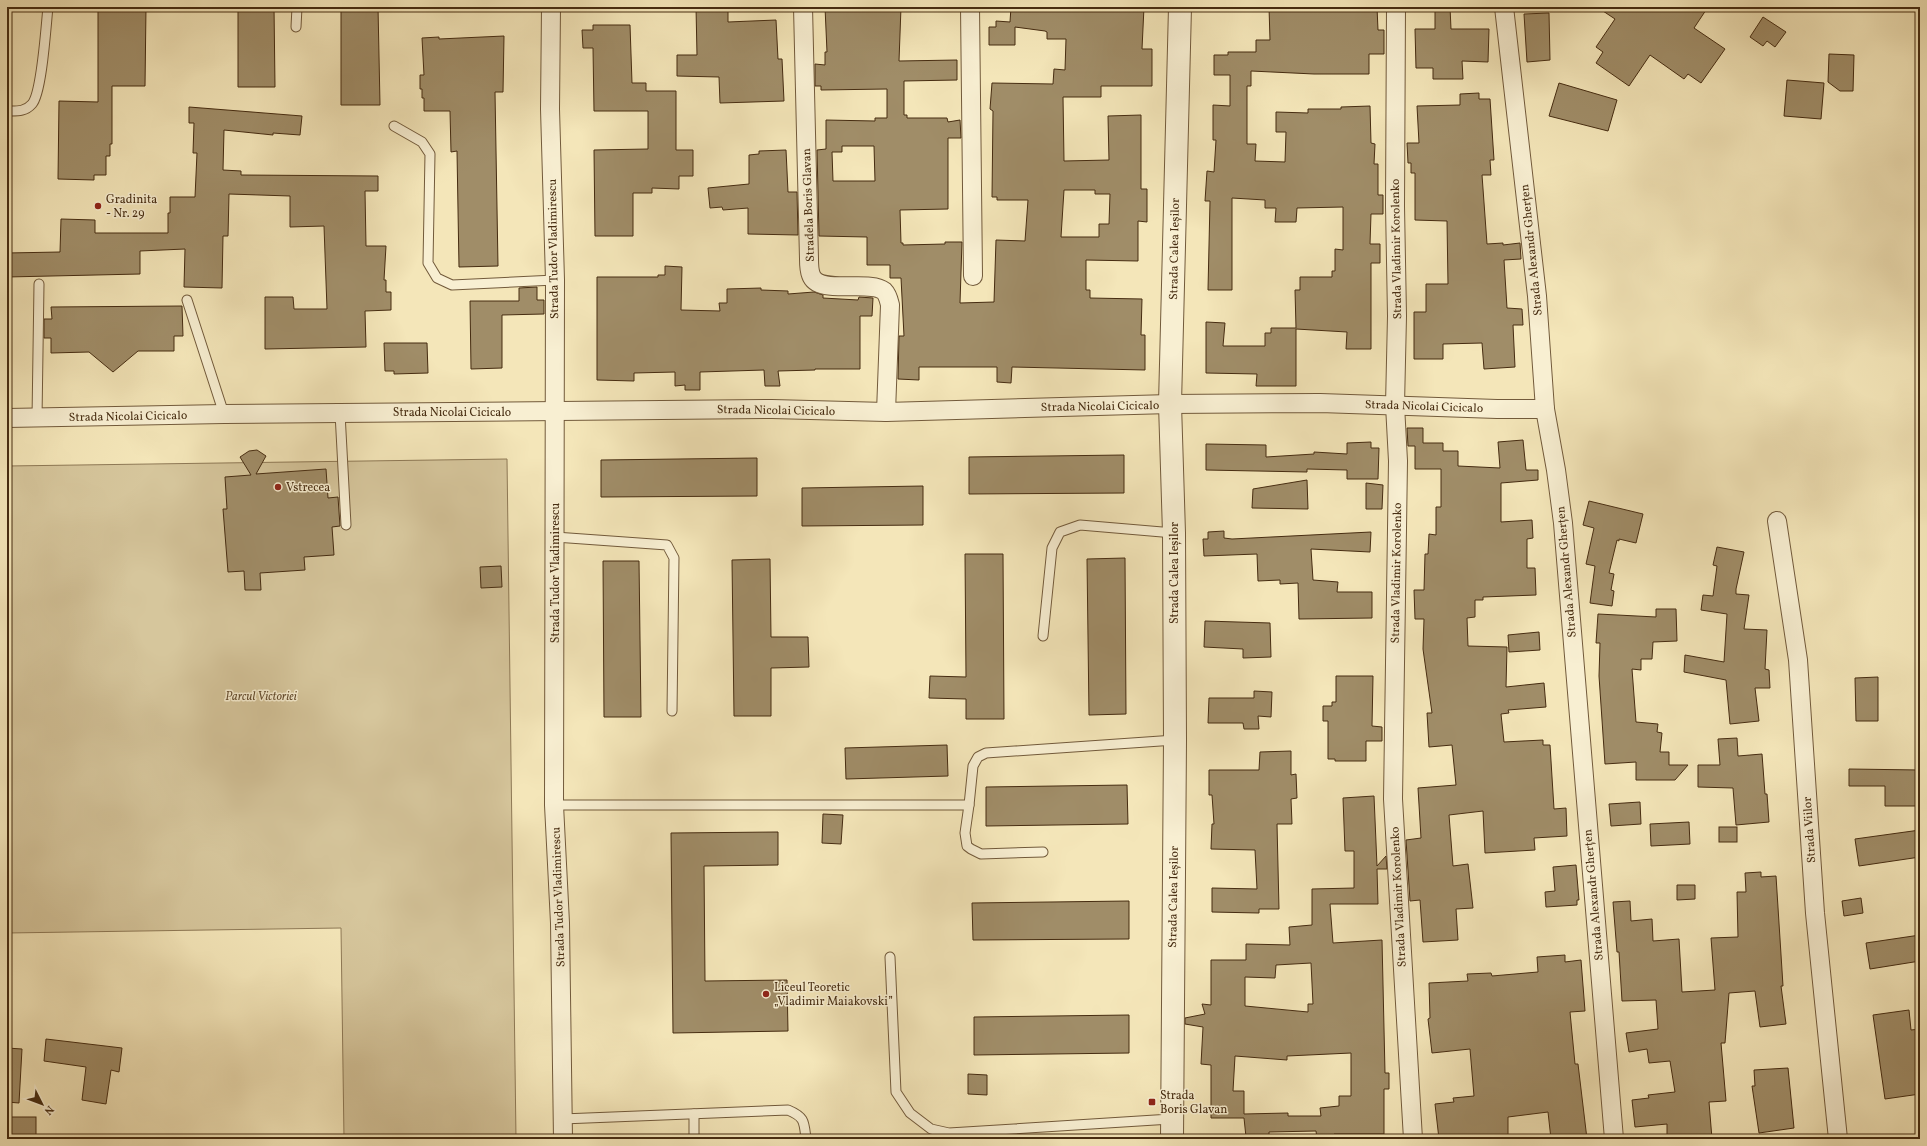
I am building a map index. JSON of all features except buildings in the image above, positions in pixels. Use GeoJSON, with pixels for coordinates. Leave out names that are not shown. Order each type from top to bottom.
{"type":"FeatureCollection","features":[{"type":"Feature","properties":{"kind":"street","name":"Strada Tudor Vladimirescu"},"geometry":{"type":"LineString","coordinates":[[551,7],[550,109],[555,280],[554,805],[560,923],[563,1139]]}},
{"type":"Feature","properties":{"kind":"street","name":"Stradela Boris Glavan"},"geometry":{"type":"LineString","coordinates":[[803,7],[809,259],[811,276],[816,282],[826,286],[875,288],[884,291],[888,295],[890,305],[886,412]]}},
{"type":"Feature","properties":{"kind":"street"},"geometry":{"type":"LineString","coordinates":[[970,7],[973,276]]}},
{"type":"Feature","properties":{"kind":"street","name":"Strada Calea Ieșilor"},"geometry":{"type":"LineString","coordinates":[[1171,1129],[1175,740],[1174,533],[1170,404],[1180,7]]}},
{"type":"Feature","properties":{"kind":"street","name":"Strada Vladimir Korolenko"},"geometry":{"type":"LineString","coordinates":[[1396,7],[1395,206],[1397,316],[1395,405],[1398,461],[1393,799],[1413,1139]]}},
{"type":"Feature","properties":{"kind":"street","name":"Strada Alexandr Gherțen"},"geometry":{"type":"LineString","coordinates":[[1504,7],[1537,296],[1545,409],[1556,470],[1563,523],[1614,1139]]}},
{"type":"Feature","properties":{"kind":"street","name":"Strada Nicolai Cicicalo"},"geometry":{"type":"LineString","coordinates":[[7,418],[224,414],[772,409],[886,412],[1170,404],[1320,403],[1497,409],[1545,409]]}},
{"type":"Feature","properties":{"kind":"street","name":"Strada Viilor"},"geometry":{"type":"LineString","coordinates":[[1777,521],[1798,660],[1815,913],[1838,1139]]}},
{"type":"Feature","properties":{"kind":"lane"},"geometry":{"type":"LineString","coordinates":[[7,111],[22,111],[34,103],[39,87],[48,7]]}},
{"type":"Feature","properties":{"kind":"lane"},"geometry":{"type":"LineString","coordinates":[[296,27],[297,7]]}},
{"type":"Feature","properties":{"kind":"lane"},"geometry":{"type":"LineString","coordinates":[[394,126],[422,142],[430,154],[428,263],[437,278],[452,285],[555,280]]}},
{"type":"Feature","properties":{"kind":"lane"},"geometry":{"type":"LineString","coordinates":[[36,418],[39,284]]}},
{"type":"Feature","properties":{"kind":"lane"},"geometry":{"type":"LineString","coordinates":[[187,300],[224,414]]}},
{"type":"Feature","properties":{"kind":"lane"},"geometry":{"type":"LineString","coordinates":[[340,413],[346,525]]}},
{"type":"Feature","properties":{"kind":"lane"},"geometry":{"type":"LineString","coordinates":[[1043,636],[1052,548],[1060,532],[1080,525],[1174,533]]}},
{"type":"Feature","properties":{"kind":"lane"},"geometry":{"type":"LineString","coordinates":[[555,537],[667,545],[674,558],[672,711]]}},
{"type":"Feature","properties":{"kind":"lane"},"geometry":{"type":"LineString","coordinates":[[1043,852],[981,854],[967,846],[965,833],[973,766],[978,756],[986,753],[1175,740]]}},
{"type":"Feature","properties":{"kind":"lane"},"geometry":{"type":"LineString","coordinates":[[554,805],[969,805]]}},
{"type":"Feature","properties":{"kind":"lane"},"geometry":{"type":"LineString","coordinates":[[890,957],[896,1092],[910,1113],[931,1129],[949,1133],[1171,1129]]}},
{"type":"Feature","properties":{"kind":"lane"},"geometry":{"type":"LineString","coordinates":[[562,1119],[788,1110],[798,1114],[804,1120],[806,1139]]}},
{"type":"Feature","properties":{"kind":"lane"},"geometry":{"type":"LineString","coordinates":[[694,1114],[694,1139]]}},
{"type":"Feature","properties":{"kind":"green space","name":"Parcul Victoriei"},"geometry":{"type":"Polygon","coordinates":[[[507,459],[516,1139],[344,1139],[341,928],[7,933],[7,466],[507,459]]]}},
{"type":"Feature","properties":{"kind":"place","name":"Gradinita - Nr. 29"},"geometry":{"type":"Point","coordinates":[98,206]}},
{"type":"Feature","properties":{"kind":"place","name":"Vstrecea"},"geometry":{"type":"Point","coordinates":[278,487]}},
{"type":"Feature","properties":{"kind":"place","name":"Liceul Teoretic „Vladimir Maiakovski”"},"geometry":{"type":"Point","coordinates":[766,994]}},
{"type":"Feature","properties":{"kind":"place","name":"Strada Boris Glavan"},"geometry":{"type":"Point","coordinates":[1152,1102]}}]}
